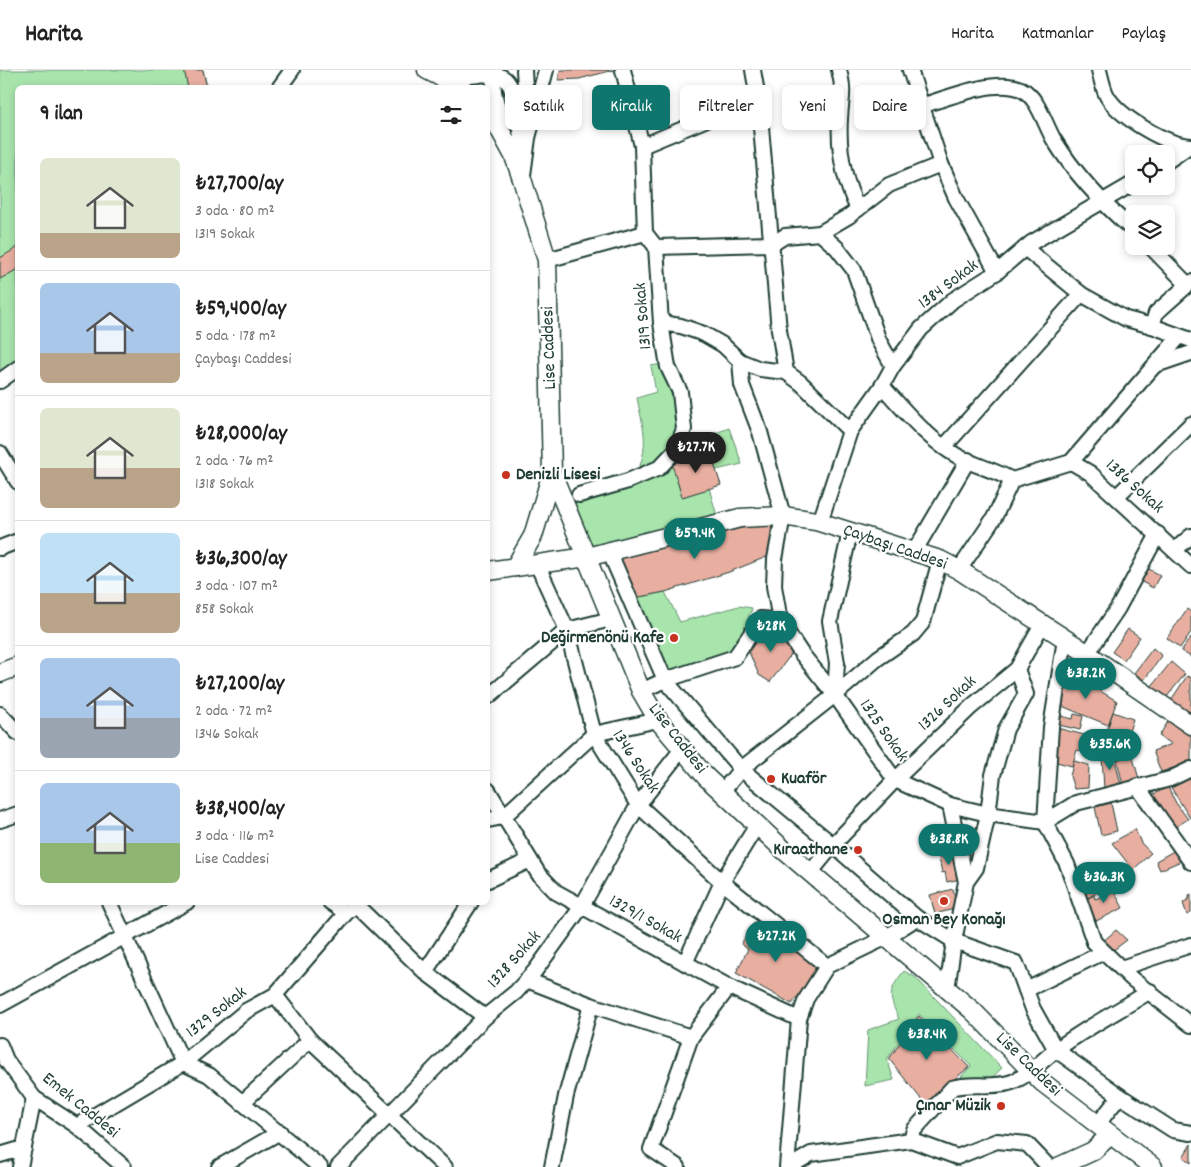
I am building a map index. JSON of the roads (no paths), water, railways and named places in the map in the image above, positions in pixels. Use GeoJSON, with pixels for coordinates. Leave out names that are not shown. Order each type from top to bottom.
{"type":"FeatureCollection","features":[{"type":"Feature","properties":{"kind":"main road"},"geometry":{"type":"LineString","coordinates":[[429,70],[458,85]]}},
{"type":"Feature","properties":{"kind":"main road","name":"Lise Caddesi"},"geometry":{"type":"LineString","coordinates":[[492,82],[505,140],[522,179],[547,260],[552,473],[641,691],[658,720],[722,792],[810,873],[884,938],[973,1011],[1031,1071],[1153,1167]]}},
{"type":"Feature","properties":{"kind":"main road"},"geometry":{"type":"LineString","coordinates":[[515,568],[533,536],[552,473]]}},
{"type":"Feature","properties":{"kind":"main road","name":"Çaybaşı Caddesi"},"geometry":{"type":"LineString","coordinates":[[490,572],[587,556],[740,518],[783,516],[820,522],[940,560],[959,570],[1065,639],[1191,725]]}},
{"type":"Feature","properties":{"kind":"main road"},"geometry":{"type":"LineString","coordinates":[[0,673],[15,667]]}},
{"type":"Feature","properties":{"kind":"main road"},"geometry":{"type":"LineString","coordinates":[[1058,1167],[1095,1159],[1104,1130]]}},
{"type":"Feature","properties":{"kind":"street"},"geometry":{"type":"LineString","coordinates":[[281,85],[292,70]]}},
{"type":"Feature","properties":{"kind":"street"},"geometry":{"type":"LineString","coordinates":[[429,70],[474,77],[492,82],[501,76],[508,82],[519,118],[524,158]]}},
{"type":"Feature","properties":{"kind":"street"},"geometry":{"type":"LineString","coordinates":[[508,82],[524,70]]}},
{"type":"Feature","properties":{"kind":"street"},"geometry":{"type":"LineString","coordinates":[[524,70],[528,138]]}},
{"type":"Feature","properties":{"kind":"street"},"geometry":{"type":"LineString","coordinates":[[522,179],[528,138],[546,70]]}},
{"type":"Feature","properties":{"kind":"street"},"geometry":{"type":"LineString","coordinates":[[623,70],[642,146],[645,232],[656,247],[772,244],[785,236],[820,234],[858,209],[889,185],[941,164]]}},
{"type":"Feature","properties":{"kind":"street"},"geometry":{"type":"LineString","coordinates":[[753,70],[756,85]]}},
{"type":"Feature","properties":{"kind":"street"},"geometry":{"type":"LineString","coordinates":[[839,70],[844,92],[840,118],[842,168],[847,186],[858,209]]}},
{"type":"Feature","properties":{"kind":"street"},"geometry":{"type":"LineString","coordinates":[[910,70],[915,85]]}},
{"type":"Feature","properties":{"kind":"street"},"geometry":{"type":"LineString","coordinates":[[1098,70],[1108,97],[1136,123],[1162,138],[1190,146]]}},
{"type":"Feature","properties":{"kind":"street"},"geometry":{"type":"LineString","coordinates":[[926,104],[963,92],[995,86],[1015,87],[1024,90],[1032,100],[1053,139],[1075,171],[1101,203],[1125,224]]}},
{"type":"Feature","properties":{"kind":"street"},"geometry":{"type":"LineString","coordinates":[[926,120],[941,164],[956,198],[998,272]]}},
{"type":"Feature","properties":{"kind":"street"},"geometry":{"type":"LineString","coordinates":[[642,146],[681,130]]}},
{"type":"Feature","properties":{"kind":"street"},"geometry":{"type":"LineString","coordinates":[[761,130],[779,330],[786,372]]}},
{"type":"Feature","properties":{"kind":"street"},"geometry":{"type":"LineString","coordinates":[[1175,156],[1190,146]]}},
{"type":"Feature","properties":{"kind":"street","name":"1384 Sokak"},"geometry":{"type":"LineString","coordinates":[[820,522],[850,431],[882,386],[893,366],[921,329],[953,300],[998,272],[1025,248],[1125,188]]}},
{"type":"Feature","properties":{"kind":"street"},"geometry":{"type":"LineString","coordinates":[[547,260],[645,232]]}},
{"type":"Feature","properties":{"kind":"street"},"geometry":{"type":"LineString","coordinates":[[820,234],[836,248],[854,270],[879,341],[893,366]]}},
{"type":"Feature","properties":{"kind":"street","name":"1319 Sokak"},"geometry":{"type":"LineString","coordinates":[[580,495],[628,482],[659,468],[676,450],[684,429],[684,414],[680,392],[668,367],[661,323],[656,247]]}},
{"type":"Feature","properties":{"kind":"street"},"geometry":{"type":"LineString","coordinates":[[882,386],[930,438],[968,460],[1012,480],[1071,462],[1155,365],[1185,338],[1126,319],[1081,294],[1025,248]]}},
{"type":"Feature","properties":{"kind":"street"},"geometry":{"type":"LineString","coordinates":[[1152,326],[1156,313],[1189,284],[1159,255]]}},
{"type":"Feature","properties":{"kind":"street"},"geometry":{"type":"LineString","coordinates":[[944,447],[1081,294]]}},
{"type":"Feature","properties":{"kind":"street"},"geometry":{"type":"LineString","coordinates":[[661,323],[681,326],[704,334],[723,345],[740,361],[760,369],[786,372],[801,383],[850,431]]}},
{"type":"Feature","properties":{"kind":"street"},"geometry":{"type":"LineString","coordinates":[[1155,365],[1191,352]]}},
{"type":"Feature","properties":{"kind":"street"},"geometry":{"type":"LineString","coordinates":[[740,361],[742,384],[760,432],[783,516],[775,559],[774,586],[780,621],[801,653],[835,695]]}},
{"type":"Feature","properties":{"kind":"street"},"geometry":{"type":"LineString","coordinates":[[0,381],[15,374]]}},
{"type":"Feature","properties":{"kind":"street"},"geometry":{"type":"LineString","coordinates":[[1117,496],[1191,424]]}},
{"type":"Feature","properties":{"kind":"street"},"geometry":{"type":"LineString","coordinates":[[0,453],[15,477]]}},
{"type":"Feature","properties":{"kind":"street"},"geometry":{"type":"LineString","coordinates":[[914,552],[968,460]]}},
{"type":"Feature","properties":{"kind":"street","name":"1386 Sokak"},"geometry":{"type":"LineString","coordinates":[[1071,462],[1090,472],[1191,566]]}},
{"type":"Feature","properties":{"kind":"street"},"geometry":{"type":"LineString","coordinates":[[959,570],[994,518],[1012,480]]}},
{"type":"Feature","properties":{"kind":"street","name":"1325 Sokak"},"geometry":{"type":"LineString","coordinates":[[850,532],[830,621],[837,663],[835,695],[895,780],[950,805],[988,814],[1045,822]]}},
{"type":"Feature","properties":{"kind":"street"},"geometry":{"type":"LineString","coordinates":[[1087,654],[1118,608],[1158,534]]}},
{"type":"Feature","properties":{"kind":"street"},"geometry":{"type":"LineString","coordinates":[[1175,550],[1191,536]]}},
{"type":"Feature","properties":{"kind":"street"},"geometry":{"type":"LineString","coordinates":[[0,548],[15,542]]}},
{"type":"Feature","properties":{"kind":"street"},"geometry":{"type":"LineString","coordinates":[[609,551],[665,680],[741,769],[917,918],[954,941],[1016,963],[1032,1009],[1056,1050],[1120,1096],[1173,1130],[1191,1132]]}},
{"type":"Feature","properties":{"kind":"street"},"geometry":{"type":"LineString","coordinates":[[722,792],[741,769],[835,695],[878,658],[913,634],[923,622],[940,560]]}},
{"type":"Feature","properties":{"kind":"street","name":"1346 Sokak"},"geometry":{"type":"LineString","coordinates":[[537,564],[567,630],[594,734],[638,804],[722,882],[827,966]]}},
{"type":"Feature","properties":{"kind":"street"},"geometry":{"type":"LineString","coordinates":[[490,695],[567,630],[611,619]]}},
{"type":"Feature","properties":{"kind":"street"},"geometry":{"type":"LineString","coordinates":[[641,691],[665,680],[735,657],[761,619],[780,621]]}},
{"type":"Feature","properties":{"kind":"street","name":"1326 Sokak"},"geometry":{"type":"LineString","coordinates":[[810,873],[833,845],[895,780],[971,707],[1016,669],[1042,625]]}},
{"type":"Feature","properties":{"kind":"street"},"geometry":{"type":"LineString","coordinates":[[1065,639],[1051,727],[1045,822],[1066,864],[1094,942],[1121,968],[1191,1025]]}},
{"type":"Feature","properties":{"kind":"street"},"geometry":{"type":"LineString","coordinates":[[966,882],[976,868],[988,814],[993,775],[1006,729],[1026,694],[1016,669]]}},
{"type":"Feature","properties":{"kind":"street"},"geometry":{"type":"LineString","coordinates":[[0,714],[15,730]]}},
{"type":"Feature","properties":{"kind":"street"},"geometry":{"type":"LineString","coordinates":[[490,820],[503,817],[594,734],[658,720]]}},
{"type":"Feature","properties":{"kind":"street","name":"1328 Sokak"},"geometry":{"type":"LineString","coordinates":[[338,1167],[485,1017],[527,980],[582,906],[638,804],[682,749]]}},
{"type":"Feature","properties":{"kind":"street"},"geometry":{"type":"LineString","coordinates":[[1045,822],[1076,803],[1170,779],[1191,769]]}},
{"type":"Feature","properties":{"kind":"street"},"geometry":{"type":"LineString","coordinates":[[1137,786],[1191,862]]}},
{"type":"Feature","properties":{"kind":"street","name":"1329/1 Sokak"},"geometry":{"type":"LineString","coordinates":[[490,794],[538,873],[556,892],[729,987],[799,1019]]}},
{"type":"Feature","properties":{"kind":"street"},"geometry":{"type":"LineString","coordinates":[[947,990],[954,941],[966,882],[950,805]]}},
{"type":"Feature","properties":{"kind":"street"},"geometry":{"type":"LineString","coordinates":[[0,820],[15,815]]}},
{"type":"Feature","properties":{"kind":"street"},"geometry":{"type":"LineString","coordinates":[[685,963],[722,882],[757,825]]}},
{"type":"Feature","properties":{"kind":"street"},"geometry":{"type":"LineString","coordinates":[[490,879],[530,860]]}},
{"type":"Feature","properties":{"kind":"street"},"geometry":{"type":"LineString","coordinates":[[111,905],[124,938],[183,1064],[209,1075],[320,1167]]}},
{"type":"Feature","properties":{"kind":"street"},"geometry":{"type":"LineString","coordinates":[[0,1005],[182,905]]}},
{"type":"Feature","properties":{"kind":"street"},"geometry":{"type":"LineString","coordinates":[[425,972],[469,905]]}},
{"type":"Feature","properties":{"kind":"street"},"geometry":{"type":"LineString","coordinates":[[354,907],[425,972],[485,1017]]}},
{"type":"Feature","properties":{"kind":"street","name":"1329 Sokak"},"geometry":{"type":"LineString","coordinates":[[77,1126],[183,1064],[246,1011],[275,994],[354,907]]}},
{"type":"Feature","properties":{"kind":"street"},"geometry":{"type":"LineString","coordinates":[[788,1167],[799,1019],[806,999],[827,966],[884,938],[917,918]]}},
{"type":"Feature","properties":{"kind":"street"},"geometry":{"type":"LineString","coordinates":[[1121,968],[1191,945]]}},
{"type":"Feature","properties":{"kind":"street"},"geometry":{"type":"LineString","coordinates":[[1026,990],[1104,952]]}},
{"type":"Feature","properties":{"kind":"street"},"geometry":{"type":"LineString","coordinates":[[527,980],[591,1004],[691,1037]]}},
{"type":"Feature","properties":{"kind":"street"},"geometry":{"type":"LineString","coordinates":[[678,1167],[651,1150],[691,1037],[729,987]]}},
{"type":"Feature","properties":{"kind":"street"},"geometry":{"type":"LineString","coordinates":[[912,1140],[914,1130],[952,1088],[960,1085],[976,1086],[1011,1082],[1031,1071],[1056,1050],[1150,991]]}},
{"type":"Feature","properties":{"kind":"street"},"geometry":{"type":"LineString","coordinates":[[275,994],[310,1040],[445,1167]]}},
{"type":"Feature","properties":{"kind":"street"},"geometry":{"type":"LineString","coordinates":[[552,1167],[566,1096],[591,1004]]}},
{"type":"Feature","properties":{"kind":"street"},"geometry":{"type":"LineString","coordinates":[[242,1103],[310,1040]]}},
{"type":"Feature","properties":{"kind":"street","name":"Emek Caddesi"},"geometry":{"type":"LineString","coordinates":[[0,1045],[3,1060],[34,1098],[77,1126],[124,1167]]}},
{"type":"Feature","properties":{"kind":"street"},"geometry":{"type":"LineString","coordinates":[[1104,1130],[1120,1096]]}},
{"type":"Feature","properties":{"kind":"street"},"geometry":{"type":"LineString","coordinates":[[20,1167],[34,1098]]}},
{"type":"Feature","properties":{"kind":"street"},"geometry":{"type":"LineString","coordinates":[[219,1167],[280,1132]]}},
{"type":"Feature","properties":{"kind":"street"},"geometry":{"type":"LineString","coordinates":[[788,1167],[811,1154],[912,1140],[957,1157],[996,1141],[1027,1144],[1049,1167]]}},
{"type":"Feature","properties":{"kind":"street"},"geometry":{"type":"LineString","coordinates":[[0,1155],[24,1148]]}},
{"type":"Feature","properties":{"kind":"place","name":"Denizli Lisesi"},"geometry":{"type":"Point","coordinates":[506,475]}},
{"type":"Feature","properties":{"kind":"place","name":"Değirmenönü Kafe"},"geometry":{"type":"Point","coordinates":[674,638]}},
{"type":"Feature","properties":{"kind":"place","name":"Kuaför"},"geometry":{"type":"Point","coordinates":[771,779]}},
{"type":"Feature","properties":{"kind":"place","name":"Kıraathane"},"geometry":{"type":"Point","coordinates":[858,850]}},
{"type":"Feature","properties":{"kind":"place","name":"Osman Bey Konağı"},"geometry":{"type":"Point","coordinates":[944,901]}},
{"type":"Feature","properties":{"kind":"place","name":"Çınar Müzik"},"geometry":{"type":"Point","coordinates":[1001,1106]}}]}
